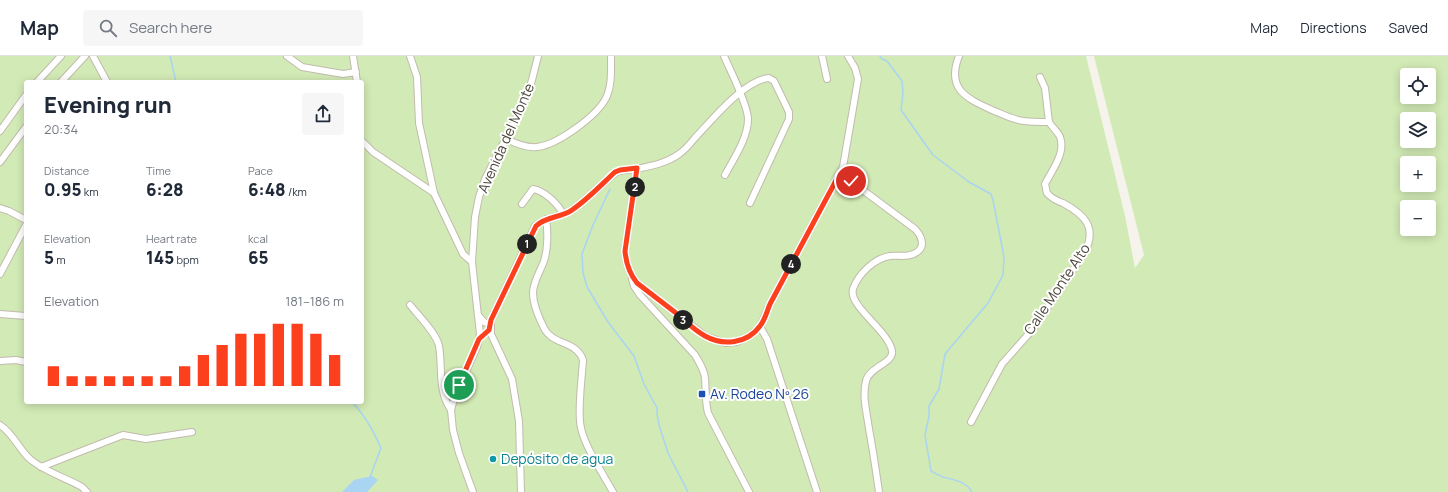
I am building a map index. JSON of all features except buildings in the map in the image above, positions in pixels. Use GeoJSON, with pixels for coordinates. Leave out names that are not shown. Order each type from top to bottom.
{"type":"FeatureCollection","features":[{"type":"Feature","properties":{"kind":"street"},"geometry":{"type":"LineString","coordinates":[[39,80],[61,56]]}},
{"type":"Feature","properties":{"kind":"street"},"geometry":{"type":"LineString","coordinates":[[63,80],[85,56]]}},
{"type":"Feature","properties":{"kind":"street"},"geometry":{"type":"LineString","coordinates":[[93,56],[106,80]]}},
{"type":"Feature","properties":{"kind":"street"},"geometry":{"type":"LineString","coordinates":[[287,56],[302,67],[343,74],[356,72]]}},
{"type":"Feature","properties":{"kind":"street"},"geometry":{"type":"LineString","coordinates":[[353,56],[357,80]]}},
{"type":"Feature","properties":{"kind":"street"},"geometry":{"type":"LineString","coordinates":[[410,56],[417,77],[419,123],[434,193],[463,254],[472,262]]}},
{"type":"Feature","properties":{"kind":"street","name":"Avenida del Monte"},"geometry":{"type":"LineString","coordinates":[[473,492],[459,453],[453,430],[451,410],[454,399],[479,339],[480,328],[472,262],[472,243],[479,197],[485,179],[523,105],[532,80],[538,56]]}},
{"type":"Feature","properties":{"kind":"street"},"geometry":{"type":"LineString","coordinates":[[505,138],[512,142],[530,147],[538,147],[556,140],[579,126],[599,109],[606,99],[610,88],[610,56]]}},
{"type":"Feature","properties":{"kind":"street"},"geometry":{"type":"LineString","coordinates":[[724,56],[748,113],[747,125],[741,144],[725,175]]}},
{"type":"Feature","properties":{"kind":"street"},"geometry":{"type":"LineString","coordinates":[[822,56],[827,79]]}},
{"type":"Feature","properties":{"kind":"street"},"geometry":{"type":"LineString","coordinates":[[632,278],[691,327],[715,341],[726,343],[737,342],[749,336],[760,327],[770,304],[840,173],[845,160],[858,79],[855,68],[848,56]]}},
{"type":"Feature","properties":{"kind":"street"},"geometry":{"type":"LineString","coordinates":[[959,56],[955,66],[957,85],[971,100],[1012,118],[1023,121],[1049,122]]}},
{"type":"Feature","properties":{"kind":"street"},"geometry":{"type":"LineString","coordinates":[[489,331],[491,320],[536,226],[546,218],[563,214],[573,209],[615,172],[667,162],[681,154],[730,101],[740,93],[767,78],[772,79],[789,112],[789,119],[750,203]]}},
{"type":"Feature","properties":{"kind":"street","name":"Calle Monte Alto"},"geometry":{"type":"LineString","coordinates":[[970,422],[1002,364],[1033,329],[1085,252],[1090,241],[1087,221],[1071,208],[1052,198],[1047,192],[1045,184],[1061,154],[1062,144],[1060,136],[1049,122],[1045,88],[1040,78]]}},
{"type":"Feature","properties":{"kind":"street"},"geometry":{"type":"LineString","coordinates":[[0,131],[24,98]]}},
{"type":"Feature","properties":{"kind":"street"},"geometry":{"type":"LineString","coordinates":[[0,162],[24,130]]}},
{"type":"Feature","properties":{"kind":"street"},"geometry":{"type":"LineString","coordinates":[[364,143],[372,152],[434,193]]}},
{"type":"Feature","properties":{"kind":"street"},"geometry":{"type":"LineString","coordinates":[[637,168],[625,251],[626,264],[634,286],[645,301],[695,355],[701,365],[705,378],[705,394],[708,413],[749,492]]}},
{"type":"Feature","properties":{"kind":"street"},"geometry":{"type":"LineString","coordinates":[[840,173],[915,229],[921,236],[922,242],[921,247],[917,252],[911,255],[889,256],[879,260],[860,276],[853,289],[853,295],[856,302],[881,330],[892,349],[893,355],[890,360],[869,373],[866,380],[864,398],[879,492]]}},
{"type":"Feature","properties":{"kind":"street"},"geometry":{"type":"LineString","coordinates":[[522,204],[530,191],[533,189],[549,197],[561,209],[563,214]]}},
{"type":"Feature","properties":{"kind":"street"},"geometry":{"type":"LineString","coordinates":[[0,208],[24,219]]}},
{"type":"Feature","properties":{"kind":"street"},"geometry":{"type":"LineString","coordinates":[[546,218],[546,251],[535,283],[533,299],[548,335],[574,347],[580,353],[583,360],[580,418],[581,429],[613,492]]}},
{"type":"Feature","properties":{"kind":"street"},"geometry":{"type":"LineString","coordinates":[[0,274],[24,229]]}},
{"type":"Feature","properties":{"kind":"street"},"geometry":{"type":"LineString","coordinates":[[645,290],[643,296],[645,301]]}},
{"type":"Feature","properties":{"kind":"street"},"geometry":{"type":"LineString","coordinates":[[410,305],[436,339],[439,346],[440,383],[451,410]]}},
{"type":"Feature","properties":{"kind":"street"},"geometry":{"type":"LineString","coordinates":[[0,314],[24,316]]}},
{"type":"Feature","properties":{"kind":"street"},"geometry":{"type":"LineString","coordinates":[[478,315],[484,322],[488,323],[489,331],[512,379],[519,421],[521,492]]}},
{"type":"Feature","properties":{"kind":"street"},"geometry":{"type":"LineString","coordinates":[[484,322],[491,320]]}},
{"type":"Feature","properties":{"kind":"street","name":"Avenida del Monte"},"geometry":{"type":"LineString","coordinates":[[480,328],[481,324],[484,322]]}},
{"type":"Feature","properties":{"kind":"street"},"geometry":{"type":"LineString","coordinates":[[760,327],[767,339],[817,492]]}},
{"type":"Feature","properties":{"kind":"street"},"geometry":{"type":"LineString","coordinates":[[480,328],[482,332],[489,331]]}},
{"type":"Feature","properties":{"kind":"street","name":"Avenida del Monte"},"geometry":{"type":"LineString","coordinates":[[479,339],[489,331]]}},
{"type":"Feature","properties":{"kind":"street"},"geometry":{"type":"LineString","coordinates":[[0,361],[16,360],[24,362]]}},
{"type":"Feature","properties":{"kind":"street"},"geometry":{"type":"LineString","coordinates":[[445,398],[454,399]]}},
{"type":"Feature","properties":{"kind":"street"},"geometry":{"type":"LineString","coordinates":[[0,425],[12,435],[27,456],[41,467],[78,485],[86,492]]}},
{"type":"Feature","properties":{"kind":"street"},"geometry":{"type":"LineString","coordinates":[[41,467],[123,435],[146,439],[192,432]]}},
{"type":"Feature","properties":{"kind":"green space"},"geometry":{"type":"Polygon","coordinates":[[[0,56],[1086,56],[1125,216],[1135,268],[1144,255],[1094,56],[1448,56],[1448,492],[0,492],[0,56]]]}},
{"type":"Feature","properties":{"kind":"water"},"geometry":{"type":"Polygon","coordinates":[[[372,476],[378,480],[367,492],[342,492],[354,480],[372,476]]]}},
{"type":"Feature","properties":{"kind":"waterway"},"geometry":{"type":"LineString","coordinates":[[170,56],[176,80]]}},
{"type":"Feature","properties":{"kind":"waterway"},"geometry":{"type":"LineString","coordinates":[[880,56],[882,59],[887,61],[902,81],[903,93],[901,110],[933,155],[969,182],[991,194],[993,200],[1004,257],[1003,275],[988,303],[945,354],[939,389],[929,406],[929,416],[925,435],[931,471],[942,477],[963,483],[972,492]]}},
{"type":"Feature","properties":{"kind":"waterway"},"geometry":{"type":"LineString","coordinates":[[610,189],[593,225],[582,254],[583,273],[587,287],[608,322],[634,356],[644,384],[657,408],[659,425],[668,453],[688,492]]}},
{"type":"Feature","properties":{"kind":"waterway"},"geometry":{"type":"LineString","coordinates":[[354,404],[361,412],[381,448],[370,477]]}},
{"type":"Feature","properties":{"kind":"place","name":"Av. Rodeo Nº 26"},"geometry":{"type":"Point","coordinates":[702,394]}},
{"type":"Feature","properties":{"kind":"place","name":"Depósito de agua"},"geometry":{"type":"Point","coordinates":[493,459]}},
{"type":"Feature","properties":{"kind":"route"},"geometry":{"type":"LineString","coordinates":[[459,385],[477,347],[479,339],[490,329],[491,320],[536,226],[546,218],[553,218],[573,209],[615,172],[637,168],[625,251],[626,264],[632,278],[691,327],[715,341],[726,343],[737,342],[749,336],[760,327],[770,304],[840,173],[851,181]]}}]}
